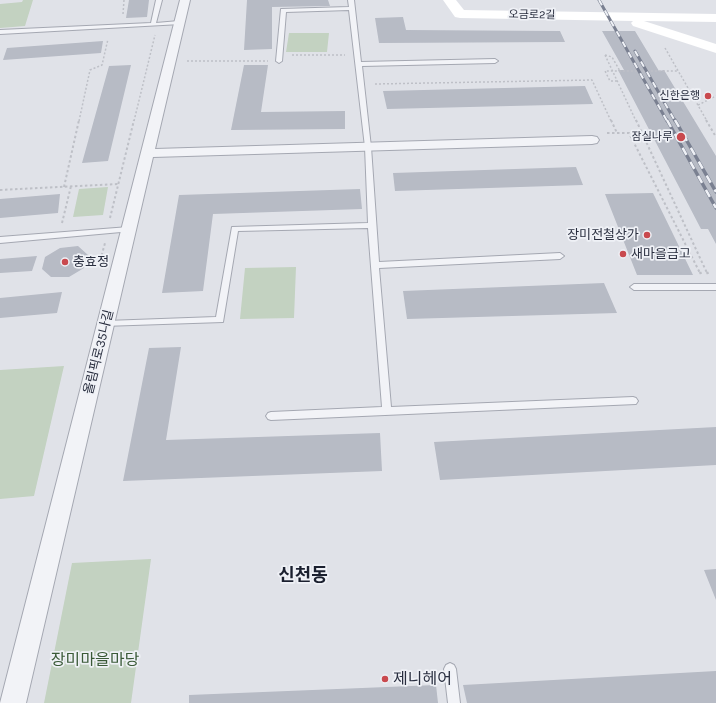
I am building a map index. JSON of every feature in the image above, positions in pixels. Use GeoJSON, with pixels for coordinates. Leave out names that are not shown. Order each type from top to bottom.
{"type":"FeatureCollection","features":[{"type":"Feature","properties":{"kind":"main road","name":"오금로2길"},"geometry":{"type":"LineString","coordinates":[[449,0],[460,14],[622,17]]}},
{"type":"Feature","properties":{"kind":"main road"},"geometry":{"type":"LineString","coordinates":[[622,17],[716,18]]}},
{"type":"Feature","properties":{"kind":"main road"},"geometry":{"type":"LineString","coordinates":[[622,17],[716,49]]}},
{"type":"Feature","properties":{"kind":"street","name":"올림픽로35나길"},"geometry":{"type":"LineString","coordinates":[[13,703],[185,0]]}},
{"type":"Feature","properties":{"kind":"street"},"geometry":{"type":"LineString","coordinates":[[148,153],[592,140]]}},
{"type":"Feature","properties":{"kind":"lane"},"geometry":{"type":"LineString","coordinates":[[153,24],[159,0]]}},
{"type":"Feature","properties":{"kind":"lane"},"geometry":{"type":"LineString","coordinates":[[351,0],[368,147],[372,225],[387,411]]}},
{"type":"Feature","properties":{"kind":"lane"},"geometry":{"type":"LineString","coordinates":[[279,58],[283,10],[352,8]]}},
{"type":"Feature","properties":{"kind":"lane"},"geometry":{"type":"LineString","coordinates":[[0,32],[179,23]]}},
{"type":"Feature","properties":{"kind":"lane"},"geometry":{"type":"LineString","coordinates":[[358,64],[495,61]]}},
{"type":"Feature","properties":{"kind":"lane"},"geometry":{"type":"LineString","coordinates":[[106,324],[220,320],[235,229],[372,225]]}},
{"type":"Feature","properties":{"kind":"lane"},"geometry":{"type":"LineString","coordinates":[[0,240],[129,229]]}},
{"type":"Feature","properties":{"kind":"lane"},"geometry":{"type":"LineString","coordinates":[[376,265],[560,256]]}},
{"type":"Feature","properties":{"kind":"lane"},"geometry":{"type":"LineString","coordinates":[[634,287],[713,283]]}},
{"type":"Feature","properties":{"kind":"lane"},"geometry":{"type":"LineString","coordinates":[[271,416],[633,401]]}},
{"type":"Feature","properties":{"kind":"lane"},"geometry":{"type":"LineString","coordinates":[[450,669],[454,703]]}},
{"type":"Feature","properties":{"kind":"path"},"geometry":{"type":"LineString","coordinates":[[123,14],[124,0]]}},
{"type":"Feature","properties":{"kind":"path"},"geometry":{"type":"LineString","coordinates":[[654,29],[716,137]]}},
{"type":"Feature","properties":{"kind":"path"},"geometry":{"type":"LineString","coordinates":[[111,218],[156,31]]}},
{"type":"Feature","properties":{"kind":"path"},"geometry":{"type":"LineString","coordinates":[[64,187],[90,70],[102,65],[108,38]]}},
{"type":"Feature","properties":{"kind":"path"},"geometry":{"type":"LineString","coordinates":[[186,61],[347,55]]}},
{"type":"Feature","properties":{"kind":"path"},"geometry":{"type":"LineString","coordinates":[[620,71],[612,57],[605,55],[713,283]]}},
{"type":"Feature","properties":{"kind":"path"},"geometry":{"type":"LineString","coordinates":[[618,81],[610,81],[605,71],[678,71]]}},
{"type":"Feature","properties":{"kind":"path"},"geometry":{"type":"LineString","coordinates":[[374,84],[592,80],[617,133],[629,133],[704,280]]}},
{"type":"Feature","properties":{"kind":"path"},"geometry":{"type":"LineString","coordinates":[[698,105],[716,96]]}},
{"type":"Feature","properties":{"kind":"path"},"geometry":{"type":"LineString","coordinates":[[0,190],[119,184]]}},
{"type":"Feature","properties":{"kind":"path"},"geometry":{"type":"LineString","coordinates":[[62,224],[71,186]]}},
{"type":"Feature","properties":{"kind":"green space"},"geometry":{"type":"Polygon","coordinates":[[[23,0],[33,0],[25,26],[0,28],[0,4],[22,2],[23,0]]]}},
{"type":"Feature","properties":{"kind":"green space"},"geometry":{"type":"Polygon","coordinates":[[[289,33],[329,33],[327,52],[286,52],[289,33]]]}},
{"type":"Feature","properties":{"kind":"green space"},"geometry":{"type":"Polygon","coordinates":[[[108,187],[103,215],[73,217],[79,189],[108,187]]]}},
{"type":"Feature","properties":{"kind":"green space"},"geometry":{"type":"Polygon","coordinates":[[[296,267],[294,318],[240,319],[245,268],[296,267]]]}},
{"type":"Feature","properties":{"kind":"green space"},"geometry":{"type":"Polygon","coordinates":[[[64,366],[34,496],[0,499],[0,370],[64,366]]]}},
{"type":"Feature","properties":{"kind":"green space","name":"장미마을마당"},"geometry":{"type":"Polygon","coordinates":[[[151,559],[131,703],[44,703],[72,563],[151,559]]]}},
{"type":"Feature","properties":{"kind":"building"},"geometry":{"type":"Polygon","coordinates":[[[129,0],[149,0],[147,17],[126,18],[129,0]]]}},
{"type":"Feature","properties":{"kind":"building"},"geometry":{"type":"Polygon","coordinates":[[[247,0],[328,0],[330,6],[272,7],[272,49],[244,50],[247,0]]]}},
{"type":"Feature","properties":{"kind":"building"},"geometry":{"type":"Polygon","coordinates":[[[403,17],[406,30],[560,31],[565,42],[379,43],[375,18],[403,17]]]}},
{"type":"Feature","properties":{"kind":"building"},"geometry":{"type":"Polygon","coordinates":[[[602,31],[635,31],[659,71],[664,70],[716,156],[716,244],[708,229],[701,229],[618,70],[624,70],[602,31]]]}},
{"type":"Feature","properties":{"kind":"building"},"geometry":{"type":"Polygon","coordinates":[[[103,41],[101,53],[3,60],[7,48],[103,41]]]}},
{"type":"Feature","properties":{"kind":"building"},"geometry":{"type":"Polygon","coordinates":[[[131,65],[108,161],[82,163],[109,66],[131,65]]]}},
{"type":"Feature","properties":{"kind":"building"},"geometry":{"type":"Polygon","coordinates":[[[244,65],[268,65],[261,112],[345,111],[345,129],[231,130],[244,65]]]}},
{"type":"Feature","properties":{"kind":"building"},"geometry":{"type":"Polygon","coordinates":[[[585,86],[593,104],[387,109],[383,91],[585,86]]]}},
{"type":"Feature","properties":{"kind":"building"},"geometry":{"type":"Polygon","coordinates":[[[576,167],[583,185],[395,191],[393,173],[576,167]]]}},
{"type":"Feature","properties":{"kind":"building"},"geometry":{"type":"Polygon","coordinates":[[[360,189],[362,209],[213,214],[203,291],[162,293],[179,195],[360,189]]]}},
{"type":"Feature","properties":{"kind":"building","name":"장미전철상가"},"geometry":{"type":"Polygon","coordinates":[[[653,193],[693,275],[637,275],[605,194],[653,193]]]}},
{"type":"Feature","properties":{"kind":"building"},"geometry":{"type":"Polygon","coordinates":[[[60,194],[58,213],[0,218],[0,199],[60,194]]]}},
{"type":"Feature","properties":{"kind":"building","name":"충효정"},"geometry":{"type":"Polygon","coordinates":[[[78,246],[88,255],[84,268],[69,277],[51,277],[42,269],[45,257],[60,248],[78,246]]]}},
{"type":"Feature","properties":{"kind":"building"},"geometry":{"type":"Polygon","coordinates":[[[37,256],[32,271],[0,273],[0,259],[37,256]]]}},
{"type":"Feature","properties":{"kind":"building"},"geometry":{"type":"Polygon","coordinates":[[[604,283],[617,313],[407,319],[403,291],[604,283]]]}},
{"type":"Feature","properties":{"kind":"building"},"geometry":{"type":"Polygon","coordinates":[[[62,292],[57,313],[0,318],[0,298],[62,292]]]}},
{"type":"Feature","properties":{"kind":"building"},"geometry":{"type":"Polygon","coordinates":[[[181,347],[166,440],[380,433],[382,471],[123,481],[149,348],[181,347]]]}},
{"type":"Feature","properties":{"kind":"building"},"geometry":{"type":"Polygon","coordinates":[[[716,427],[716,465],[440,480],[434,442],[716,427]]]}},
{"type":"Feature","properties":{"kind":"building"},"geometry":{"type":"Polygon","coordinates":[[[716,569],[716,600],[704,570],[716,569]]]}},
{"type":"Feature","properties":{"kind":"building"},"geometry":{"type":"Polygon","coordinates":[[[716,671],[716,703],[467,703],[463,685],[716,671]]]}},
{"type":"Feature","properties":{"kind":"building"},"geometry":{"type":"Polygon","coordinates":[[[436,685],[438,703],[189,703],[189,695],[436,685]]]}},
{"type":"Feature","properties":{"kind":"railway"},"geometry":{"type":"LineString","coordinates":[[599,0],[667,121]]}},
{"type":"Feature","properties":{"kind":"railway"},"geometry":{"type":"LineString","coordinates":[[635,51],[675,121]]}},
{"type":"Feature","properties":{"kind":"railway"},"geometry":{"type":"LineString","coordinates":[[667,120],[716,208]]}},
{"type":"Feature","properties":{"kind":"railway"},"geometry":{"type":"LineString","coordinates":[[675,120],[716,192]]}},
{"type":"Feature","properties":{"kind":"place","name":"신한은행"},"geometry":{"type":"Point","coordinates":[708,96]}},
{"type":"Feature","properties":{"kind":"place","name":"잠실나루"},"geometry":{"type":"Point","coordinates":[681,137]}},
{"type":"Feature","properties":{"kind":"place","name":"장미전철상가"},"geometry":{"type":"Point","coordinates":[647,235]}},
{"type":"Feature","properties":{"kind":"place","name":"새마을금고"},"geometry":{"type":"Point","coordinates":[623,254]}},
{"type":"Feature","properties":{"kind":"place","name":"충효정"},"geometry":{"type":"Point","coordinates":[65,262]}},
{"type":"Feature","properties":{"kind":"place","name":"제니헤어"},"geometry":{"type":"Point","coordinates":[385,679]}},
{"type":"Feature","properties":{"kind":"district","name":"신천동"},"geometry":{"type":"Point","coordinates":[303,576]}}]}
